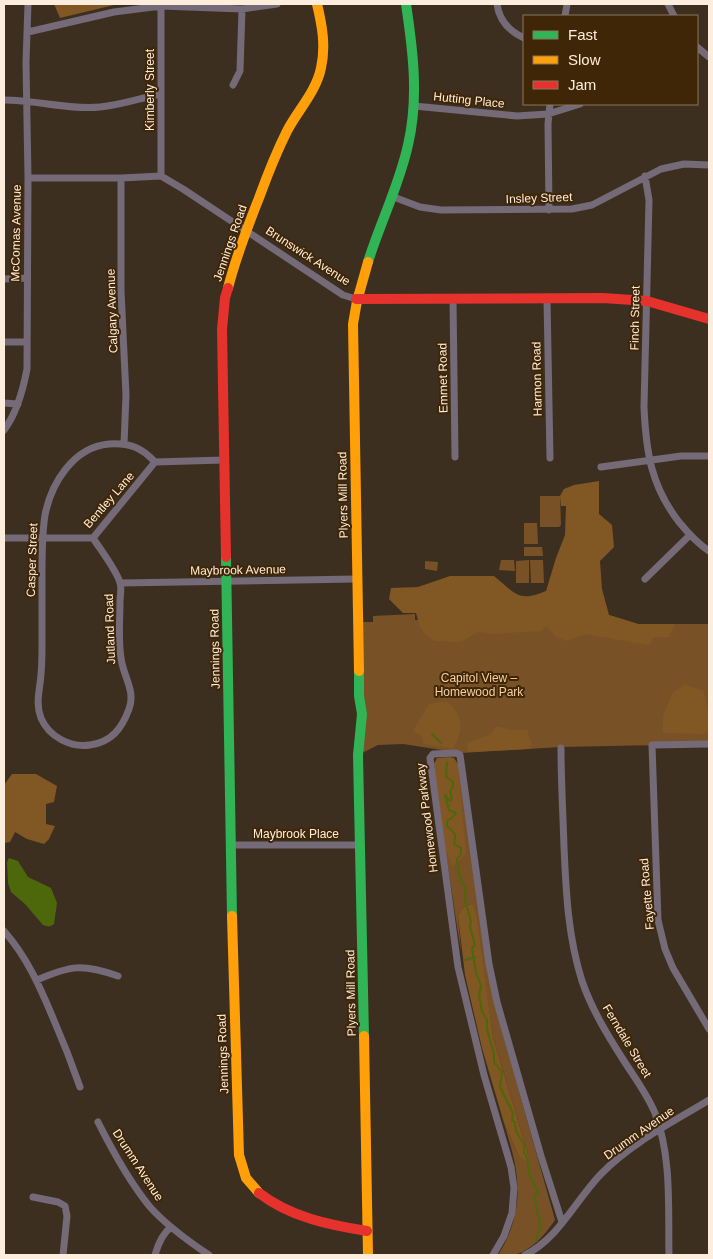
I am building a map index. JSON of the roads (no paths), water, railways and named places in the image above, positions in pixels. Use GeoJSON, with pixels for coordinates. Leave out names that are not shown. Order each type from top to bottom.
{"type":"FeatureCollection","features":[{"type":"Feature","properties":{"kind":"street","name":"McComas Avenue"},"geometry":{"type":"LineString","coordinates":[[4,430],[9,424],[18,404],[24,388],[27,369],[28,178],[26,62],[28,4]]}},
{"type":"Feature","properties":{"kind":"street"},"geometry":{"type":"LineString","coordinates":[[28,32],[114,12],[161,5],[242,9],[277,4]]}},
{"type":"Feature","properties":{"kind":"street","name":"Jennings Road"},"geometry":{"type":"LineString","coordinates":[[317,4],[322,26],[324,50],[322,69],[316,84],[287,131],[271,166],[237,254],[225,298],[223,314],[226,581],[239,1155],[244,1173],[249,1182],[256,1191],[268,1200],[315,1220],[367,1231]]}},
{"type":"Feature","properties":{"kind":"street","name":"Plyers Mill Road"},"geometry":{"type":"LineString","coordinates":[[368,1255],[359,731],[356,714],[359,696],[356,462],[352,359],[353,324],[357,296],[355,282],[364,268],[392,196],[408,147],[416,82],[414,53],[406,4]]}},
{"type":"Feature","properties":{"kind":"street"},"geometry":{"type":"LineString","coordinates":[[497,4],[498,12],[503,22],[523,37]]}},
{"type":"Feature","properties":{"kind":"street","name":"Kimberly Street"},"geometry":{"type":"LineString","coordinates":[[161,5],[161,176]]}},
{"type":"Feature","properties":{"kind":"street"},"geometry":{"type":"LineString","coordinates":[[233,85],[240,71],[242,9]]}},
{"type":"Feature","properties":{"kind":"street"},"geometry":{"type":"LineString","coordinates":[[698,48],[709,57]]}},
{"type":"Feature","properties":{"kind":"street"},"geometry":{"type":"LineString","coordinates":[[4,100],[62,106],[100,107],[161,94]]}},
{"type":"Feature","properties":{"kind":"street"},"geometry":{"type":"LineString","coordinates":[[549,210],[548,114],[550,105]]}},
{"type":"Feature","properties":{"kind":"street","name":"Hutting Place"},"geometry":{"type":"LineString","coordinates":[[414,106],[517,116],[548,114],[577,105]]}},
{"type":"Feature","properties":{"kind":"street","name":"Insley Street"},"geometry":{"type":"LineString","coordinates":[[392,196],[420,207],[441,210],[572,209],[592,205],[661,169],[684,164],[709,165]]}},
{"type":"Feature","properties":{"kind":"street"},"geometry":{"type":"LineString","coordinates":[[28,178],[161,176]]}},
{"type":"Feature","properties":{"kind":"street","name":"Brunswick Avenue"},"geometry":{"type":"LineString","coordinates":[[161,176],[347,297],[453,299],[603,298],[647,301],[709,319]]}},
{"type":"Feature","properties":{"kind":"street","name":"Finch Street"},"geometry":{"type":"LineString","coordinates":[[645,176],[649,200],[644,407],[645,435],[649,460],[655,482],[662,497],[690,536],[709,551]]}},
{"type":"Feature","properties":{"kind":"street","name":"Calgary Avenue"},"geometry":{"type":"LineString","coordinates":[[121,178],[121,291],[126,395],[124,444]]}},
{"type":"Feature","properties":{"kind":"street"},"geometry":{"type":"LineString","coordinates":[[4,279],[26,278]]}},
{"type":"Feature","properties":{"kind":"street","name":"Emmet Road"},"geometry":{"type":"LineString","coordinates":[[453,299],[455,457]]}},
{"type":"Feature","properties":{"kind":"street","name":"Harmon Road"},"geometry":{"type":"LineString","coordinates":[[546,299],[550,458]]}},
{"type":"Feature","properties":{"kind":"street"},"geometry":{"type":"LineString","coordinates":[[4,342],[26,342]]}},
{"type":"Feature","properties":{"kind":"street"},"geometry":{"type":"LineString","coordinates":[[4,403],[18,404]]}},
{"type":"Feature","properties":{"kind":"street","name":"Casper Street"},"geometry":{"type":"LineString","coordinates":[[46,727],[41,719],[37,696],[41,672],[42,537],[45,514],[52,494],[59,478],[70,463],[92,448],[106,444],[124,444],[143,450],[155,462]]}},
{"type":"Feature","properties":{"kind":"street"},"geometry":{"type":"LineString","coordinates":[[601,467],[649,460],[701,455],[709,456]]}},
{"type":"Feature","properties":{"kind":"street"},"geometry":{"type":"LineString","coordinates":[[155,462],[224,460]]}},
{"type":"Feature","properties":{"kind":"street","name":"Bentley Lane"},"geometry":{"type":"LineString","coordinates":[[4,538],[93,538],[155,462]]}},
{"type":"Feature","properties":{"kind":"street"},"geometry":{"type":"LineString","coordinates":[[646,579],[690,536]]}},
{"type":"Feature","properties":{"kind":"street","name":"Jutland Road"},"geometry":{"type":"LineString","coordinates":[[46,727],[54,736],[81,746],[95,744],[108,740],[120,730],[131,704],[132,692],[123,672],[120,657],[120,583],[93,538]]}},
{"type":"Feature","properties":{"kind":"street","name":"Maybrook Avenue"},"geometry":{"type":"LineString","coordinates":[[120,583],[356,578]]}},
{"type":"Feature","properties":{"kind":"street","name":"Fayette Road"},"geometry":{"type":"LineString","coordinates":[[709,744],[652,746],[658,920],[665,949],[673,968],[709,1029]]}},
{"type":"Feature","properties":{"kind":"street","name":"Ferndale Street"},"geometry":{"type":"LineString","coordinates":[[561,748],[565,870],[568,920],[572,943],[582,982],[595,1012],[655,1113],[667,1168],[669,1255]]}},
{"type":"Feature","properties":{"kind":"street","name":"Homewood Parkway"},"geometry":{"type":"LineString","coordinates":[[493,1255],[504,1236],[512,1213],[514,1188],[511,1167],[484,1075],[458,967],[430,758],[433,754],[460,754],[497,1002],[562,1222]]}},
{"type":"Feature","properties":{"kind":"street","name":"Maybrook Place"},"geometry":{"type":"LineString","coordinates":[[232,845],[361,845]]}},
{"type":"Feature","properties":{"kind":"street"},"geometry":{"type":"LineString","coordinates":[[4,931],[22,954],[37,980],[80,1087]]}},
{"type":"Feature","properties":{"kind":"street"},"geometry":{"type":"LineString","coordinates":[[37,980],[57,971],[72,968],[92,968],[118,976]]}},
{"type":"Feature","properties":{"kind":"street","name":"Drumm Avenue"},"geometry":{"type":"LineString","coordinates":[[526,1255],[551,1238],[584,1193],[602,1173],[623,1155],[709,1100]]}},
{"type":"Feature","properties":{"kind":"street","name":"Drumm Avenue"},"geometry":{"type":"LineString","coordinates":[[98,1122],[110,1145],[149,1204],[171,1227],[209,1255]]}},
{"type":"Feature","properties":{"kind":"street"},"geometry":{"type":"LineString","coordinates":[[33,1197],[58,1202],[65,1206],[67,1216],[63,1255]]}},
{"type":"Feature","properties":{"kind":"street"},"geometry":{"type":"LineString","coordinates":[[156,1255],[165,1232],[171,1227]]}},
{"type":"Feature","properties":{"kind":"waterway"},"geometry":{"type":"LineString","coordinates":[[432,734],[441,743]]}},
{"type":"Feature","properties":{"kind":"waterway"},"geometry":{"type":"LineString","coordinates":[[447,762],[446,777],[453,782],[453,787],[450,791],[452,799],[450,801],[445,795],[449,810],[456,813],[447,821],[447,826],[455,834],[454,844],[461,848],[461,854],[457,859],[458,870],[461,881],[465,886],[465,901],[471,921],[470,927],[475,945],[472,948],[476,972],[481,986],[479,995],[482,1012],[487,1020],[494,1062],[502,1072],[500,1087],[513,1113],[512,1120],[524,1145],[529,1173],[539,1193],[534,1195],[541,1228],[537,1235],[537,1241]]}},
{"type":"Feature","properties":{"kind":"waterway"},"geometry":{"type":"LineString","coordinates":[[465,960],[475,957]]}},
{"type":"Feature","properties":{"kind":"park label","name":"Capitol View – Homewood Park"},"geometry":{"type":"Point","coordinates":[479,685]}}]}
